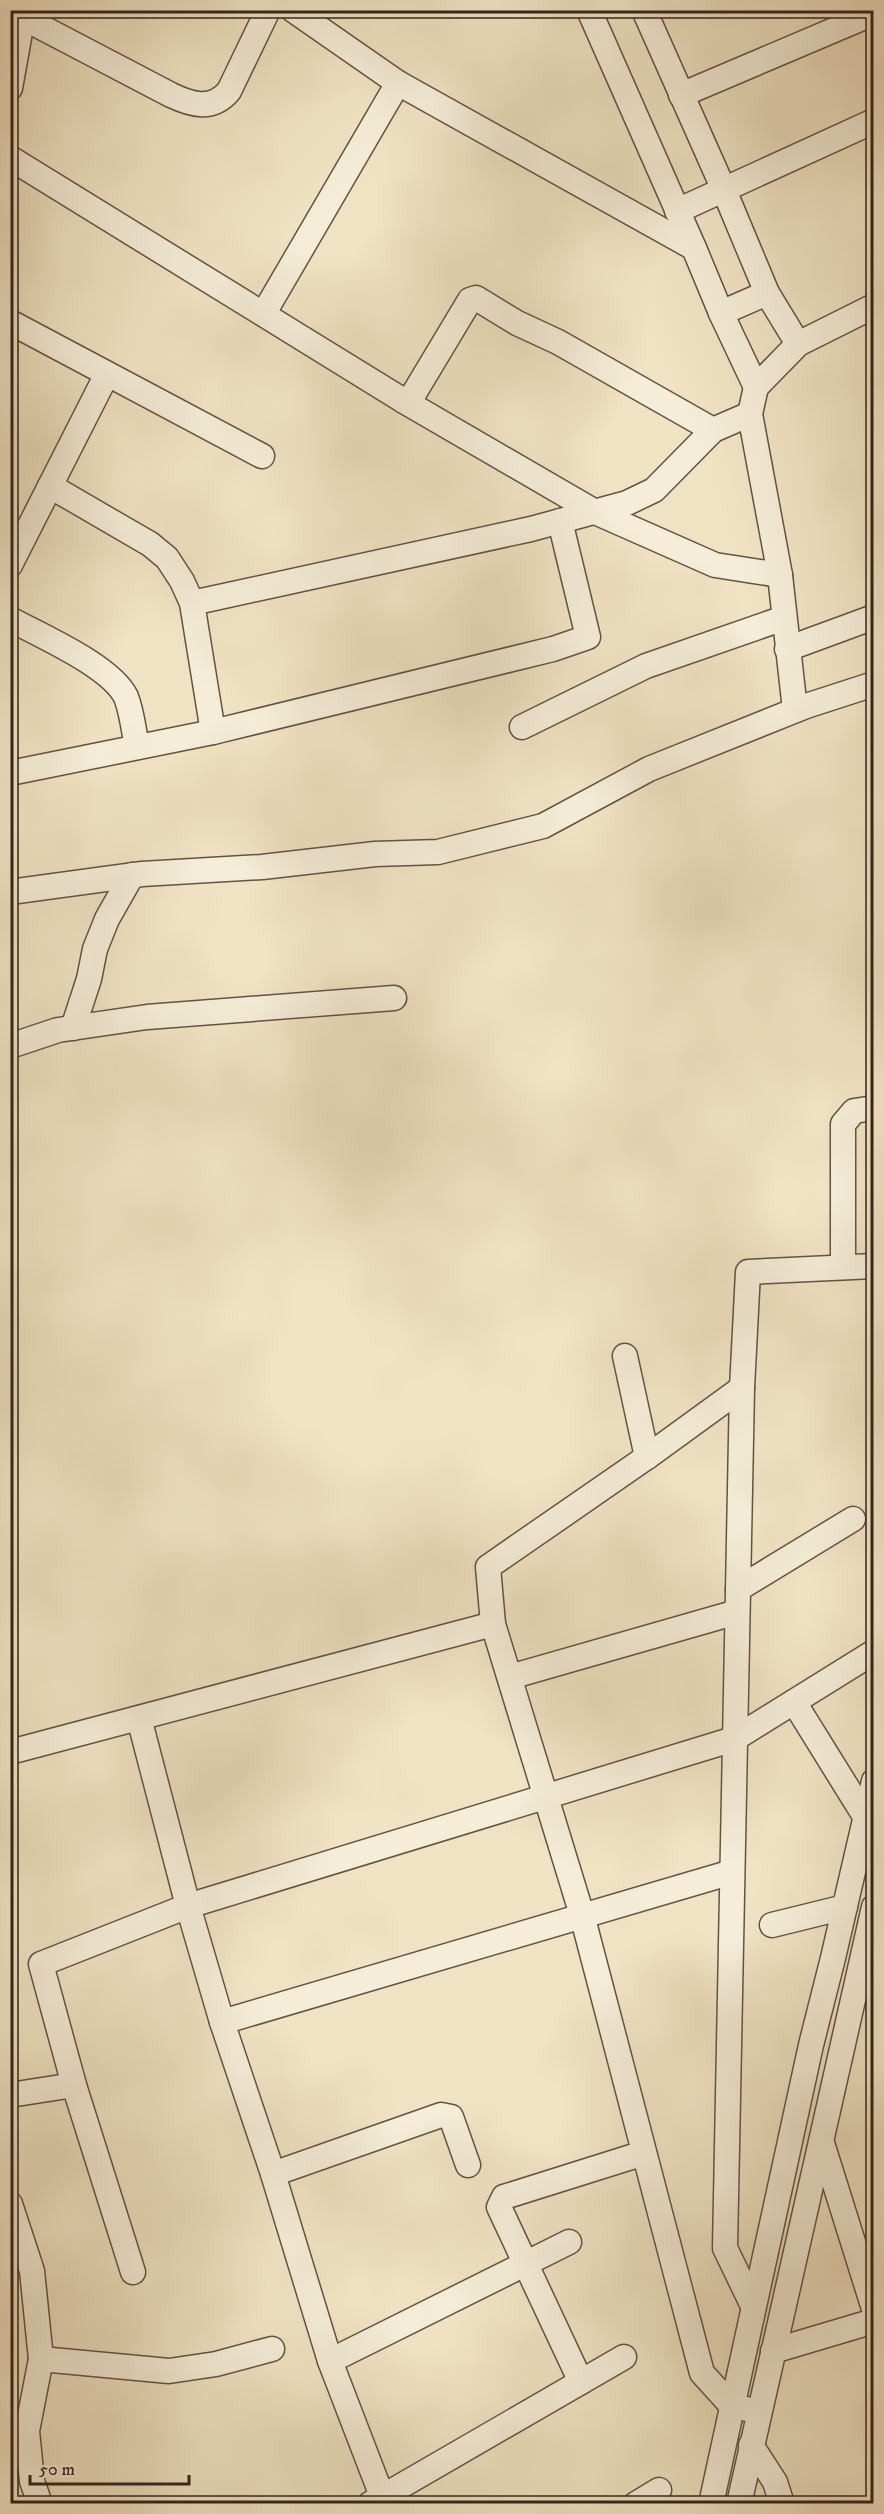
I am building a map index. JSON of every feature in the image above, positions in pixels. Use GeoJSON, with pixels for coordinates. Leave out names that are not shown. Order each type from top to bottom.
{"type":"FeatureCollection","features":[{"type":"Feature","properties":{"kind":"street"},"geometry":{"type":"LineString","coordinates":[[10,88],[23,14],[191,105],[209,105],[222,100],[229,91],[268,10]]}},
{"type":"Feature","properties":{"kind":"street"},"geometry":{"type":"LineString","coordinates":[[293,10],[398,83],[694,248]]}},
{"type":"Feature","properties":{"kind":"street"},"geometry":{"type":"LineString","coordinates":[[573,10],[597,15],[677,211],[756,387]]}},
{"type":"Feature","properties":{"kind":"street"},"geometry":{"type":"LineString","coordinates":[[644,10],[767,293],[798,344]]}},
{"type":"Feature","properties":{"kind":"street"},"geometry":{"type":"LineString","coordinates":[[681,94],[873,13]]}},
{"type":"Feature","properties":{"kind":"street"},"geometry":{"type":"LineString","coordinates":[[264,313],[398,83]]}},
{"type":"Feature","properties":{"kind":"street"},"geometry":{"type":"LineString","coordinates":[[677,211],[873,121]]}},
{"type":"Feature","properties":{"kind":"street"},"geometry":{"type":"LineString","coordinates":[[10,158],[404,401],[595,512],[716,565],[780,575]]}},
{"type":"Feature","properties":{"kind":"street"},"geometry":{"type":"LineString","coordinates":[[722,313],[767,293]]}},
{"type":"Feature","properties":{"kind":"street"},"geometry":{"type":"LineString","coordinates":[[404,401],[410,400],[470,300],[476,298],[517,323],[558,342],[713,430]]}},
{"type":"Feature","properties":{"kind":"street"},"geometry":{"type":"LineString","coordinates":[[795,710],[780,575],[750,414],[756,387],[798,344],[873,306]]}},
{"type":"Feature","properties":{"kind":"street"},"geometry":{"type":"LineString","coordinates":[[10,322],[262,456]]}},
{"type":"Feature","properties":{"kind":"street"},"geometry":{"type":"LineString","coordinates":[[10,565],[107,374]]}},
{"type":"Feature","properties":{"kind":"street"},"geometry":{"type":"LineString","coordinates":[[192,603],[560,521],[627,503],[654,490],[713,430],[750,414]]}},
{"type":"Feature","properties":{"kind":"street"},"geometry":{"type":"LineString","coordinates":[[50,486],[150,544],[167,558],[182,581],[192,603],[213,732]]}},
{"type":"Feature","properties":{"kind":"street"},"geometry":{"type":"LineString","coordinates":[[10,773],[213,732],[553,649],[588,637],[560,521]]}},
{"type":"Feature","properties":{"kind":"street"},"geometry":{"type":"LineString","coordinates":[[787,649],[873,617]]}},
{"type":"Feature","properties":{"kind":"street"},"geometry":{"type":"LineString","coordinates":[[522,727],[646,666],[784,618]]}},
{"type":"Feature","properties":{"kind":"street"},"geometry":{"type":"LineString","coordinates":[[10,619],[99,668],[113,680],[126,697],[137,747]]}},
{"type":"Feature","properties":{"kind":"street"},"geometry":{"type":"LineString","coordinates":[[10,892],[132,875],[262,867],[375,854],[438,852],[543,826],[649,769],[795,710],[873,684]]}},
{"type":"Feature","properties":{"kind":"street"},"geometry":{"type":"LineString","coordinates":[[73,1028],[89,979],[95,949],[107,919],[132,875]]}},
{"type":"Feature","properties":{"kind":"street"},"geometry":{"type":"LineString","coordinates":[[10,1046],[58,1030],[147,1017],[394,998]]}},
{"type":"Feature","properties":{"kind":"street"},"geometry":{"type":"LineString","coordinates":[[843,1268],[843,1124],[854,1111],[873,1108]]}},
{"type":"Feature","properties":{"kind":"street"},"geometry":{"type":"LineString","coordinates":[[753,2306],[725,2248],[742,1388],[748,1272],[873,1266]]}},
{"type":"Feature","properties":{"kind":"street"},"geometry":{"type":"LineString","coordinates":[[625,1356],[647,1456]]}},
{"type":"Feature","properties":{"kind":"street"},"geometry":{"type":"LineString","coordinates":[[742,1388],[488,1566],[494,1624],[582,1915],[702,2373],[731,2405],[758,2412]]}},
{"type":"Feature","properties":{"kind":"street"},"geometry":{"type":"LineString","coordinates":[[510,1677],[738,1600],[853,1519]]}},
{"type":"Feature","properties":{"kind":"street"},"geometry":{"type":"LineString","coordinates":[[10,1752],[494,1624]]}},
{"type":"Feature","properties":{"kind":"street"},"geometry":{"type":"LineString","coordinates":[[133,2272],[74,2085],[41,1964],[188,1906],[734,1740],[873,1652]]}},
{"type":"Feature","properties":{"kind":"street"},"geometry":{"type":"LineString","coordinates":[[794,1702],[866,1818]]}},
{"type":"Feature","properties":{"kind":"street"},"geometry":{"type":"LineString","coordinates":[[139,1718],[188,1906],[222,2022],[273,2174],[330,2361],[379,2501],[624,2357]]}},
{"type":"Feature","properties":{"kind":"street"},"geometry":{"type":"LineString","coordinates":[[711,2504],[808,2056],[873,1781]]}},
{"type":"Feature","properties":{"kind":"street"},"geometry":{"type":"LineString","coordinates":[[222,2022],[732,1872]]}},
{"type":"Feature","properties":{"kind":"street"},"geometry":{"type":"LineString","coordinates":[[772,1924],[845,1907]]}},
{"type":"Feature","properties":{"kind":"street"},"geometry":{"type":"LineString","coordinates":[[739,2504],[821,2141],[864,1990],[873,1907]]}},
{"type":"Feature","properties":{"kind":"street"},"geometry":{"type":"LineString","coordinates":[[10,2095],[74,2085]]}},
{"type":"Feature","properties":{"kind":"street"},"geometry":{"type":"LineString","coordinates":[[273,2174],[441,2115],[451,2116],[468,2165]]}},
{"type":"Feature","properties":{"kind":"street"},"geometry":{"type":"LineString","coordinates":[[821,2141],[873,2310]]}},
{"type":"Feature","properties":{"kind":"street"},"geometry":{"type":"LineString","coordinates":[[580,2382],[499,2208],[504,2197],[644,2153]]}},
{"type":"Feature","properties":{"kind":"street"},"geometry":{"type":"LineString","coordinates":[[10,2204],[32,2271],[41,2359],[19,2432],[39,2504]]}},
{"type":"Feature","properties":{"kind":"street"},"geometry":{"type":"LineString","coordinates":[[330,2361],[569,2242]]}},
{"type":"Feature","properties":{"kind":"street"},"geometry":{"type":"LineString","coordinates":[[773,2351],[873,2321]]}},
{"type":"Feature","properties":{"kind":"street"},"geometry":{"type":"LineString","coordinates":[[41,2359],[169,2372],[216,2364],[272,2349]]}},
{"type":"Feature","properties":{"kind":"street"},"geometry":{"type":"LineString","coordinates":[[752,2445],[775,2482],[782,2504]]}},
{"type":"Feature","properties":{"kind":"street"},"geometry":{"type":"LineString","coordinates":[[636,2504],[659,2490]]}}]}
